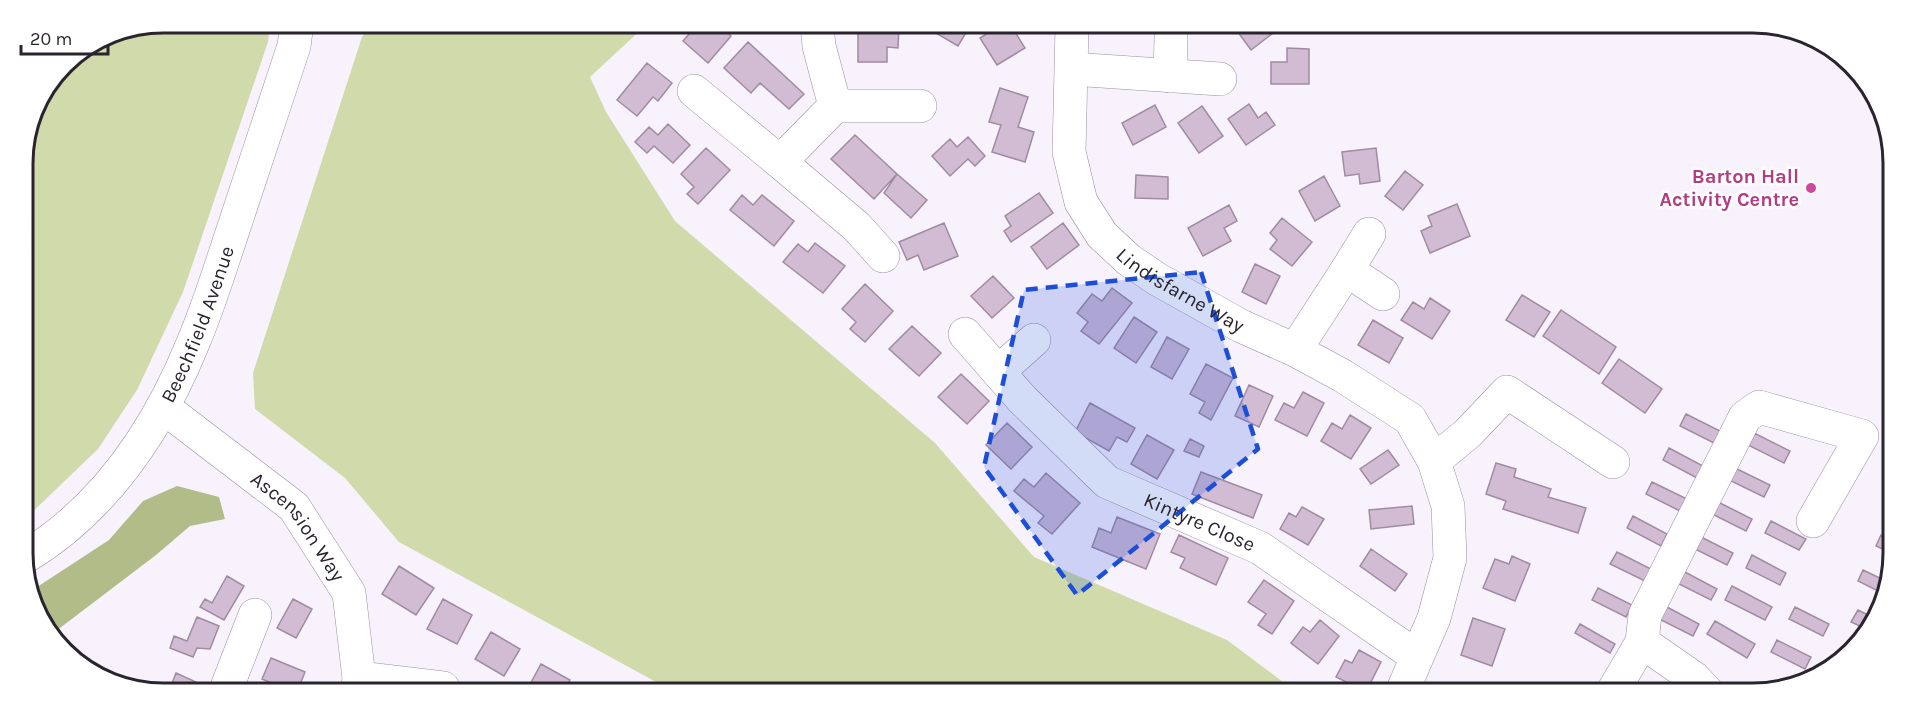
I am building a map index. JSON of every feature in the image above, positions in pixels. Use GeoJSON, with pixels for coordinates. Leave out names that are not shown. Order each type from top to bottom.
{"type":"FeatureCollection","features":[{"type":"Feature","properties":{"kind":"street","name":"Beechfield Avenue"},"geometry":{"type":"LineString","coordinates":[[33,551],[76,520],[112,484],[142,442],[163,407],[193,344],[299,33]]}},
{"type":"Feature","properties":{"kind":"street"},"geometry":{"type":"LineString","coordinates":[[818,33],[819,46],[835,106]]}},
{"type":"Feature","properties":{"kind":"street","name":"Lindisfarne Way"},"geometry":{"type":"LineString","coordinates":[[1072,33],[1070,152],[1081,202],[1102,235],[1129,260],[1157,279],[1241,326],[1295,350],[1343,376],[1410,419],[1434,461],[1448,506],[1450,558],[1434,618],[1406,683]]}},
{"type":"Feature","properties":{"kind":"street"},"geometry":{"type":"LineString","coordinates":[[1170,76],[1171,37]]}},
{"type":"Feature","properties":{"kind":"street"},"geometry":{"type":"LineString","coordinates":[[1072,69],[1220,79]]}},
{"type":"Feature","properties":{"kind":"street"},"geometry":{"type":"LineString","coordinates":[[694,91],[857,227],[883,256]]}},
{"type":"Feature","properties":{"kind":"street"},"geometry":{"type":"LineString","coordinates":[[780,162],[835,106],[920,106]]}},
{"type":"Feature","properties":{"kind":"street"},"geometry":{"type":"LineString","coordinates":[[1295,350],[1369,234]]}},
{"type":"Feature","properties":{"kind":"street"},"geometry":{"type":"LineString","coordinates":[[1347,270],[1383,294]]}},
{"type":"Feature","properties":{"kind":"street","name":"Kintyre Close"},"geometry":{"type":"LineString","coordinates":[[965,334],[1022,399],[1107,482],[1260,548],[1416,656]]}},
{"type":"Feature","properties":{"kind":"street"},"geometry":{"type":"LineString","coordinates":[[998,372],[1035,340]]}},
{"type":"Feature","properties":{"kind":"street"},"geometry":{"type":"LineString","coordinates":[[1434,461],[1468,433],[1507,392],[1613,462]]}},
{"type":"Feature","properties":{"kind":"street","name":"Ascension Way"},"geometry":{"type":"LineString","coordinates":[[163,407],[294,507],[349,593],[358,683]]}},
{"type":"Feature","properties":{"kind":"street"},"geometry":{"type":"LineString","coordinates":[[1618,683],[1642,642],[1645,615],[1745,417],[1759,407],[1875,438],[1813,520]]}},
{"type":"Feature","properties":{"kind":"street"},"geometry":{"type":"LineString","coordinates":[[229,683],[255,615]]}},
{"type":"Feature","properties":{"kind":"street"},"geometry":{"type":"LineString","coordinates":[[1642,642],[1699,683]]}},
{"type":"Feature","properties":{"kind":"highlighted area"},"geometry":{"type":"Polygon","coordinates":[[[1201,272],[1258,449],[1077,595],[984,467],[1024,290],[1201,272]]]}},
{"type":"Feature","properties":{"kind":"green space"},"geometry":{"type":"Polygon","coordinates":[[[163,33],[269,33],[268,42],[183,292],[137,390],[98,449],[33,511],[33,154],[37,129],[43,113],[50,98],[77,65],[98,50],[129,37],[163,33]]]}},
{"type":"Feature","properties":{"kind":"green space"},"geometry":{"type":"Polygon","coordinates":[[[364,33],[637,33],[590,77],[606,112],[675,221],[935,443],[1034,557],[1227,640],[1284,683],[658,683],[399,542],[345,478],[255,409],[253,373],[364,33]]]}},
{"type":"Feature","properties":{"kind":"green space"},"geometry":{"type":"Polygon","coordinates":[[[177,486],[219,497],[225,519],[190,526],[156,555],[58,629],[46,610],[38,587],[109,540],[143,501],[177,486]]]}},
{"type":"Feature","properties":{"kind":"building"},"geometry":{"type":"Polygon","coordinates":[[[690,33],[728,33],[731,36],[708,63],[683,41],[690,33]]]}},
{"type":"Feature","properties":{"kind":"building"},"geometry":{"type":"Polygon","coordinates":[[[858,33],[899,33],[898,48],[887,47],[887,62],[858,62],[858,33]]]}},
{"type":"Feature","properties":{"kind":"building"},"geometry":{"type":"Polygon","coordinates":[[[936,33],[966,33],[958,46],[936,33]]]}},
{"type":"Feature","properties":{"kind":"building"},"geometry":{"type":"Polygon","coordinates":[[[988,33],[1016,33],[1025,48],[997,65],[980,38],[988,33]]]}},
{"type":"Feature","properties":{"kind":"building"},"geometry":{"type":"Polygon","coordinates":[[[1239,33],[1273,33],[1251,50],[1239,33]]]}},
{"type":"Feature","properties":{"kind":"building"},"geometry":{"type":"Polygon","coordinates":[[[748,42],[804,94],[789,109],[760,83],[751,93],[724,68],[748,42]]]}},
{"type":"Feature","properties":{"kind":"building"},"geometry":{"type":"Polygon","coordinates":[[[1287,48],[1309,49],[1309,84],[1271,84],[1271,62],[1287,62],[1287,48]]]}},
{"type":"Feature","properties":{"kind":"building"},"geometry":{"type":"Polygon","coordinates":[[[647,63],[672,83],[658,101],[653,97],[637,116],[617,100],[647,63]]]}},
{"type":"Feature","properties":{"kind":"building"},"geometry":{"type":"Polygon","coordinates":[[[1000,88],[1028,97],[1018,127],[1034,132],[1025,162],[992,152],[1001,125],[989,122],[1000,88]]]}},
{"type":"Feature","properties":{"kind":"building"},"geometry":{"type":"Polygon","coordinates":[[[1249,104],[1258,118],[1266,112],[1275,125],[1246,145],[1228,119],[1249,104]]]}},
{"type":"Feature","properties":{"kind":"building"},"geometry":{"type":"Polygon","coordinates":[[[1155,105],[1166,127],[1133,145],[1122,123],[1155,105]]]}},
{"type":"Feature","properties":{"kind":"building"},"geometry":{"type":"Polygon","coordinates":[[[1202,106],[1223,136],[1199,153],[1178,123],[1202,106]]]}},
{"type":"Feature","properties":{"kind":"building"},"geometry":{"type":"Polygon","coordinates":[[[668,124],[690,145],[673,163],[654,146],[647,153],[635,142],[649,127],[658,135],[668,124]]]}},
{"type":"Feature","properties":{"kind":"building"},"geometry":{"type":"Polygon","coordinates":[[[855,135],[897,174],[874,199],[831,159],[855,135]]]}},
{"type":"Feature","properties":{"kind":"building"},"geometry":{"type":"Polygon","coordinates":[[[968,137],[985,156],[975,166],[968,159],[950,176],[932,156],[950,139],[957,147],[968,137]]]}},
{"type":"Feature","properties":{"kind":"building"},"geometry":{"type":"Polygon","coordinates":[[[706,148],[730,170],[698,204],[687,194],[694,187],[681,174],[706,148]]]}},
{"type":"Feature","properties":{"kind":"building"},"geometry":{"type":"Polygon","coordinates":[[[1376,148],[1380,181],[1360,184],[1359,174],[1345,176],[1342,152],[1376,148]]]}},
{"type":"Feature","properties":{"kind":"building"},"geometry":{"type":"Polygon","coordinates":[[[1405,171],[1423,185],[1403,210],[1385,196],[1405,171]]]}},
{"type":"Feature","properties":{"kind":"building"},"geometry":{"type":"Polygon","coordinates":[[[897,174],[927,200],[911,218],[884,193],[897,174]]]}},
{"type":"Feature","properties":{"kind":"building"},"geometry":{"type":"Polygon","coordinates":[[[1136,175],[1168,177],[1168,199],[1135,198],[1136,175]]]}},
{"type":"Feature","properties":{"kind":"building"},"geometry":{"type":"Polygon","coordinates":[[[1324,176],[1340,206],[1315,221],[1299,191],[1324,176]]]}},
{"type":"Feature","properties":{"kind":"building"},"geometry":{"type":"Polygon","coordinates":[[[1039,193],[1053,213],[1011,242],[1004,231],[1011,226],[1005,216],[1039,193]]]}},
{"type":"Feature","properties":{"kind":"building"},"geometry":{"type":"Polygon","coordinates":[[[742,195],[753,205],[762,195],[794,221],[774,246],[730,210],[742,195]]]}},
{"type":"Feature","properties":{"kind":"building"},"geometry":{"type":"Polygon","coordinates":[[[1457,204],[1470,236],[1430,253],[1421,231],[1432,226],[1428,216],[1457,204]]]}},
{"type":"Feature","properties":{"kind":"building"},"geometry":{"type":"Polygon","coordinates":[[[1229,205],[1237,221],[1224,228],[1231,241],[1203,256],[1188,228],[1229,205]]]}},
{"type":"Feature","properties":{"kind":"building"},"geometry":{"type":"Polygon","coordinates":[[[1282,218],[1312,242],[1292,266],[1270,249],[1277,240],[1270,233],[1282,218]]]}},
{"type":"Feature","properties":{"kind":"building"},"geometry":{"type":"Polygon","coordinates":[[[944,223],[958,256],[924,270],[918,255],[907,260],[899,242],[944,223]]]}},
{"type":"Feature","properties":{"kind":"building"},"geometry":{"type":"Polygon","coordinates":[[[1063,223],[1079,245],[1047,269],[1031,247],[1063,223]]]}},
{"type":"Feature","properties":{"kind":"building"},"geometry":{"type":"Polygon","coordinates":[[[815,243],[845,266],[823,293],[783,262],[798,244],[808,252],[815,243]]]}},
{"type":"Feature","properties":{"kind":"building"},"geometry":{"type":"Polygon","coordinates":[[[1255,264],[1280,276],[1266,304],[1242,292],[1255,264]]]}},
{"type":"Feature","properties":{"kind":"building"},"geometry":{"type":"Polygon","coordinates":[[[993,276],[1014,298],[992,318],[971,296],[993,276]]]}},
{"type":"Feature","properties":{"kind":"building"},"geometry":{"type":"Polygon","coordinates":[[[865,284],[893,311],[865,342],[850,329],[856,322],[842,309],[865,284]]]}},
{"type":"Feature","properties":{"kind":"building"},"geometry":{"type":"Polygon","coordinates":[[[1112,288],[1132,303],[1099,344],[1081,331],[1088,322],[1077,313],[1092,294],[1102,301],[1112,288]]]}},
{"type":"Feature","properties":{"kind":"building"},"geometry":{"type":"Polygon","coordinates":[[[1522,295],[1550,312],[1534,337],[1506,320],[1522,295]]]}},
{"type":"Feature","properties":{"kind":"building"},"geometry":{"type":"Polygon","coordinates":[[[1430,298],[1450,311],[1432,339],[1401,320],[1413,302],[1424,309],[1430,298]]]}},
{"type":"Feature","properties":{"kind":"building"},"geometry":{"type":"Polygon","coordinates":[[[1561,310],[1616,347],[1599,374],[1543,336],[1561,310]]]}},
{"type":"Feature","properties":{"kind":"building"},"geometry":{"type":"Polygon","coordinates":[[[1134,317],[1157,332],[1136,363],[1114,348],[1134,317]]]}},
{"type":"Feature","properties":{"kind":"building"},"geometry":{"type":"Polygon","coordinates":[[[1373,320],[1403,338],[1389,363],[1358,345],[1373,320]]]}},
{"type":"Feature","properties":{"kind":"building"},"geometry":{"type":"Polygon","coordinates":[[[912,326],[941,353],[919,376],[889,349],[912,326]]]}},
{"type":"Feature","properties":{"kind":"building"},"geometry":{"type":"Polygon","coordinates":[[[1167,337],[1189,349],[1172,379],[1151,367],[1167,337]]]}},
{"type":"Feature","properties":{"kind":"building"},"geometry":{"type":"Polygon","coordinates":[[[1619,359],[1662,389],[1645,413],[1602,383],[1619,359]]]}},
{"type":"Feature","properties":{"kind":"building"},"geometry":{"type":"Polygon","coordinates":[[[1206,364],[1233,378],[1211,420],[1199,413],[1205,402],[1190,394],[1206,364]]]}},
{"type":"Feature","properties":{"kind":"building"},"geometry":{"type":"Polygon","coordinates":[[[961,374],[989,401],[967,424],[938,397],[961,374]]]}},
{"type":"Feature","properties":{"kind":"building"},"geometry":{"type":"Polygon","coordinates":[[[1249,385],[1273,396],[1259,427],[1235,416],[1249,385]]]}},
{"type":"Feature","properties":{"kind":"building"},"geometry":{"type":"Polygon","coordinates":[[[1303,392],[1324,403],[1307,436],[1275,420],[1284,403],[1294,408],[1303,392]]]}},
{"type":"Feature","properties":{"kind":"building"},"geometry":{"type":"Polygon","coordinates":[[[1090,403],[1135,428],[1127,442],[1117,437],[1109,451],[1075,432],[1090,403]]]}},
{"type":"Feature","properties":{"kind":"building"},"geometry":{"type":"Polygon","coordinates":[[[1686,414],[1720,431],[1714,443],[1680,426],[1686,414]]]}},
{"type":"Feature","properties":{"kind":"building"},"geometry":{"type":"Polygon","coordinates":[[[1350,415],[1371,428],[1351,459],[1321,441],[1332,423],[1342,429],[1350,415]]]}},
{"type":"Feature","properties":{"kind":"building"},"geometry":{"type":"Polygon","coordinates":[[[1007,423],[1032,447],[1011,469],[986,445],[1007,423]]]}},
{"type":"Feature","properties":{"kind":"building"},"geometry":{"type":"Polygon","coordinates":[[[1754,433],[1790,451],[1784,463],[1748,445],[1754,433]]]}},
{"type":"Feature","properties":{"kind":"building"},"geometry":{"type":"Polygon","coordinates":[[[1147,435],[1174,450],[1157,479],[1131,464],[1147,435]]]}},
{"type":"Feature","properties":{"kind":"building"},"geometry":{"type":"Polygon","coordinates":[[[1190,439],[1204,446],[1199,457],[1184,451],[1190,439]]]}},
{"type":"Feature","properties":{"kind":"building"},"geometry":{"type":"Polygon","coordinates":[[[1669,448],[1703,466],[1697,478],[1663,460],[1669,448]]]}},
{"type":"Feature","properties":{"kind":"building"},"geometry":{"type":"Polygon","coordinates":[[[1388,450],[1399,465],[1371,484],[1360,469],[1388,450]]]}},
{"type":"Feature","properties":{"kind":"building"},"geometry":{"type":"Polygon","coordinates":[[[1496,463],[1516,469],[1514,477],[1551,489],[1548,497],[1586,508],[1578,533],[1503,509],[1506,501],[1486,494],[1496,463]]]}},
{"type":"Feature","properties":{"kind":"building"},"geometry":{"type":"Polygon","coordinates":[[[1735,468],[1770,485],[1764,497],[1729,480],[1735,468]]]}},
{"type":"Feature","properties":{"kind":"building"},"geometry":{"type":"Polygon","coordinates":[[[1201,472],[1262,495],[1253,518],[1192,494],[1201,472]]]}},
{"type":"Feature","properties":{"kind":"building"},"geometry":{"type":"Polygon","coordinates":[[[1046,473],[1080,503],[1052,534],[1038,523],[1044,516],[1014,491],[1024,479],[1034,487],[1046,473]]]}},
{"type":"Feature","properties":{"kind":"building"},"geometry":{"type":"Polygon","coordinates":[[[1652,482],[1687,499],[1680,511],[1646,494],[1652,482]]]}},
{"type":"Feature","properties":{"kind":"building"},"geometry":{"type":"Polygon","coordinates":[[[1718,502],[1752,519],[1746,531],[1712,514],[1718,502]]]}},
{"type":"Feature","properties":{"kind":"building"},"geometry":{"type":"Polygon","coordinates":[[[1412,506],[1414,524],[1371,529],[1369,510],[1412,506]]]}},
{"type":"Feature","properties":{"kind":"building"},"geometry":{"type":"Polygon","coordinates":[[[1302,507],[1324,519],[1308,545],[1280,529],[1289,513],[1296,517],[1302,507]]]}},
{"type":"Feature","properties":{"kind":"building"},"geometry":{"type":"Polygon","coordinates":[[[1633,516],[1667,534],[1661,546],[1627,528],[1633,516]]]}},
{"type":"Feature","properties":{"kind":"building"},"geometry":{"type":"Polygon","coordinates":[[[1117,517],[1160,534],[1146,569],[1092,547],[1099,528],[1111,533],[1117,517]]]}},
{"type":"Feature","properties":{"kind":"building"},"geometry":{"type":"Polygon","coordinates":[[[1771,521],[1806,539],[1799,550],[1765,533],[1771,521]]]}},
{"type":"Feature","properties":{"kind":"building"},"geometry":{"type":"Polygon","coordinates":[[[1179,535],[1228,558],[1216,585],[1180,568],[1185,558],[1171,552],[1179,535]]]}},
{"type":"Feature","properties":{"kind":"building"},"geometry":{"type":"Polygon","coordinates":[[[1881,535],[1883,536],[1883,549],[1876,546],[1881,535]]]}},
{"type":"Feature","properties":{"kind":"building"},"geometry":{"type":"Polygon","coordinates":[[[1699,536],[1733,553],[1727,565],[1693,548],[1699,536]]]}},
{"type":"Feature","properties":{"kind":"building"},"geometry":{"type":"Polygon","coordinates":[[[1371,549],[1407,574],[1395,591],[1360,566],[1371,549]]]}},
{"type":"Feature","properties":{"kind":"building"},"geometry":{"type":"Polygon","coordinates":[[[1617,552],[1651,569],[1645,581],[1610,564],[1617,552]]]}},
{"type":"Feature","properties":{"kind":"building"},"geometry":{"type":"Polygon","coordinates":[[[1752,555],[1786,573],[1780,585],[1746,568],[1752,555]]]}},
{"type":"Feature","properties":{"kind":"building"},"geometry":{"type":"Polygon","coordinates":[[[1512,556],[1530,564],[1515,601],[1483,588],[1495,559],[1509,564],[1512,556]]]}},
{"type":"Feature","properties":{"kind":"building"},"geometry":{"type":"Polygon","coordinates":[[[399,566],[434,588],[416,615],[382,594],[399,566]]]}},
{"type":"Feature","properties":{"kind":"building"},"geometry":{"type":"Polygon","coordinates":[[[1863,570],[1881,578],[1878,591],[1858,581],[1863,570]]]}},
{"type":"Feature","properties":{"kind":"building"},"geometry":{"type":"Polygon","coordinates":[[[1683,571],[1717,589],[1711,600],[1677,583],[1683,571]]]}},
{"type":"Feature","properties":{"kind":"building"},"geometry":{"type":"Polygon","coordinates":[[[227,576],[244,586],[224,620],[200,607],[205,599],[212,603],[227,576]]]}},
{"type":"Feature","properties":{"kind":"building"},"geometry":{"type":"Polygon","coordinates":[[[1264,580],[1294,601],[1272,634],[1258,625],[1266,614],[1248,602],[1264,580]]]}},
{"type":"Feature","properties":{"kind":"building"},"geometry":{"type":"Polygon","coordinates":[[[1732,586],[1772,607],[1765,620],[1725,600],[1732,586]]]}},
{"type":"Feature","properties":{"kind":"building"},"geometry":{"type":"Polygon","coordinates":[[[1598,588],[1632,605],[1626,617],[1592,600],[1598,588]]]}},
{"type":"Feature","properties":{"kind":"building"},"geometry":{"type":"Polygon","coordinates":[[[293,599],[312,609],[296,638],[277,628],[293,599]]]}},
{"type":"Feature","properties":{"kind":"building"},"geometry":{"type":"Polygon","coordinates":[[[443,599],[472,615],[457,644],[427,629],[443,599]]]}},
{"type":"Feature","properties":{"kind":"building"},"geometry":{"type":"Polygon","coordinates":[[[1665,606],[1699,624],[1693,636],[1659,619],[1665,606]]]}},
{"type":"Feature","properties":{"kind":"building"},"geometry":{"type":"Polygon","coordinates":[[[1795,607],[1829,624],[1823,636],[1789,619],[1795,607]]]}},
{"type":"Feature","properties":{"kind":"building"},"geometry":{"type":"Polygon","coordinates":[[[1858,610],[1868,615],[1860,626],[1851,622],[1858,610]]]}},
{"type":"Feature","properties":{"kind":"building"},"geometry":{"type":"Polygon","coordinates":[[[197,617],[219,626],[210,649],[197,648],[193,657],[170,648],[174,636],[187,641],[197,617]]]}},
{"type":"Feature","properties":{"kind":"building"},"geometry":{"type":"Polygon","coordinates":[[[1473,618],[1505,629],[1492,666],[1461,655],[1473,618]]]}},
{"type":"Feature","properties":{"kind":"building"},"geometry":{"type":"Polygon","coordinates":[[[1320,620],[1339,636],[1318,664],[1291,643],[1303,627],[1310,632],[1320,620]]]}},
{"type":"Feature","properties":{"kind":"building"},"geometry":{"type":"Polygon","coordinates":[[[1715,621],[1755,644],[1747,658],[1707,634],[1715,621]]]}},
{"type":"Feature","properties":{"kind":"building"},"geometry":{"type":"Polygon","coordinates":[[[1580,624],[1615,644],[1610,653],[1575,633],[1580,624]]]}},
{"type":"Feature","properties":{"kind":"building"},"geometry":{"type":"Polygon","coordinates":[[[491,632],[520,649],[504,676],[475,659],[491,632]]]}},
{"type":"Feature","properties":{"kind":"building"},"geometry":{"type":"Polygon","coordinates":[[[1777,640],[1811,657],[1805,669],[1771,652],[1777,640]]]}},
{"type":"Feature","properties":{"kind":"building"},"geometry":{"type":"Polygon","coordinates":[[[1359,650],[1381,662],[1370,683],[1348,683],[1336,677],[1345,660],[1352,663],[1359,650]]]}},
{"type":"Feature","properties":{"kind":"building"},"geometry":{"type":"Polygon","coordinates":[[[271,658],[305,672],[301,683],[272,683],[262,679],[271,658]]]}},
{"type":"Feature","properties":{"kind":"building"},"geometry":{"type":"Polygon","coordinates":[[[541,664],[570,680],[568,683],[531,683],[541,664]]]}},
{"type":"Feature","properties":{"kind":"building"},"geometry":{"type":"Polygon","coordinates":[[[176,673],[196,682],[196,683],[172,683],[176,673]]]}},
{"type":"Feature","properties":{"kind":"place","name":"Barton Hall Activity Centre"},"geometry":{"type":"Point","coordinates":[1811,188]}}]}
